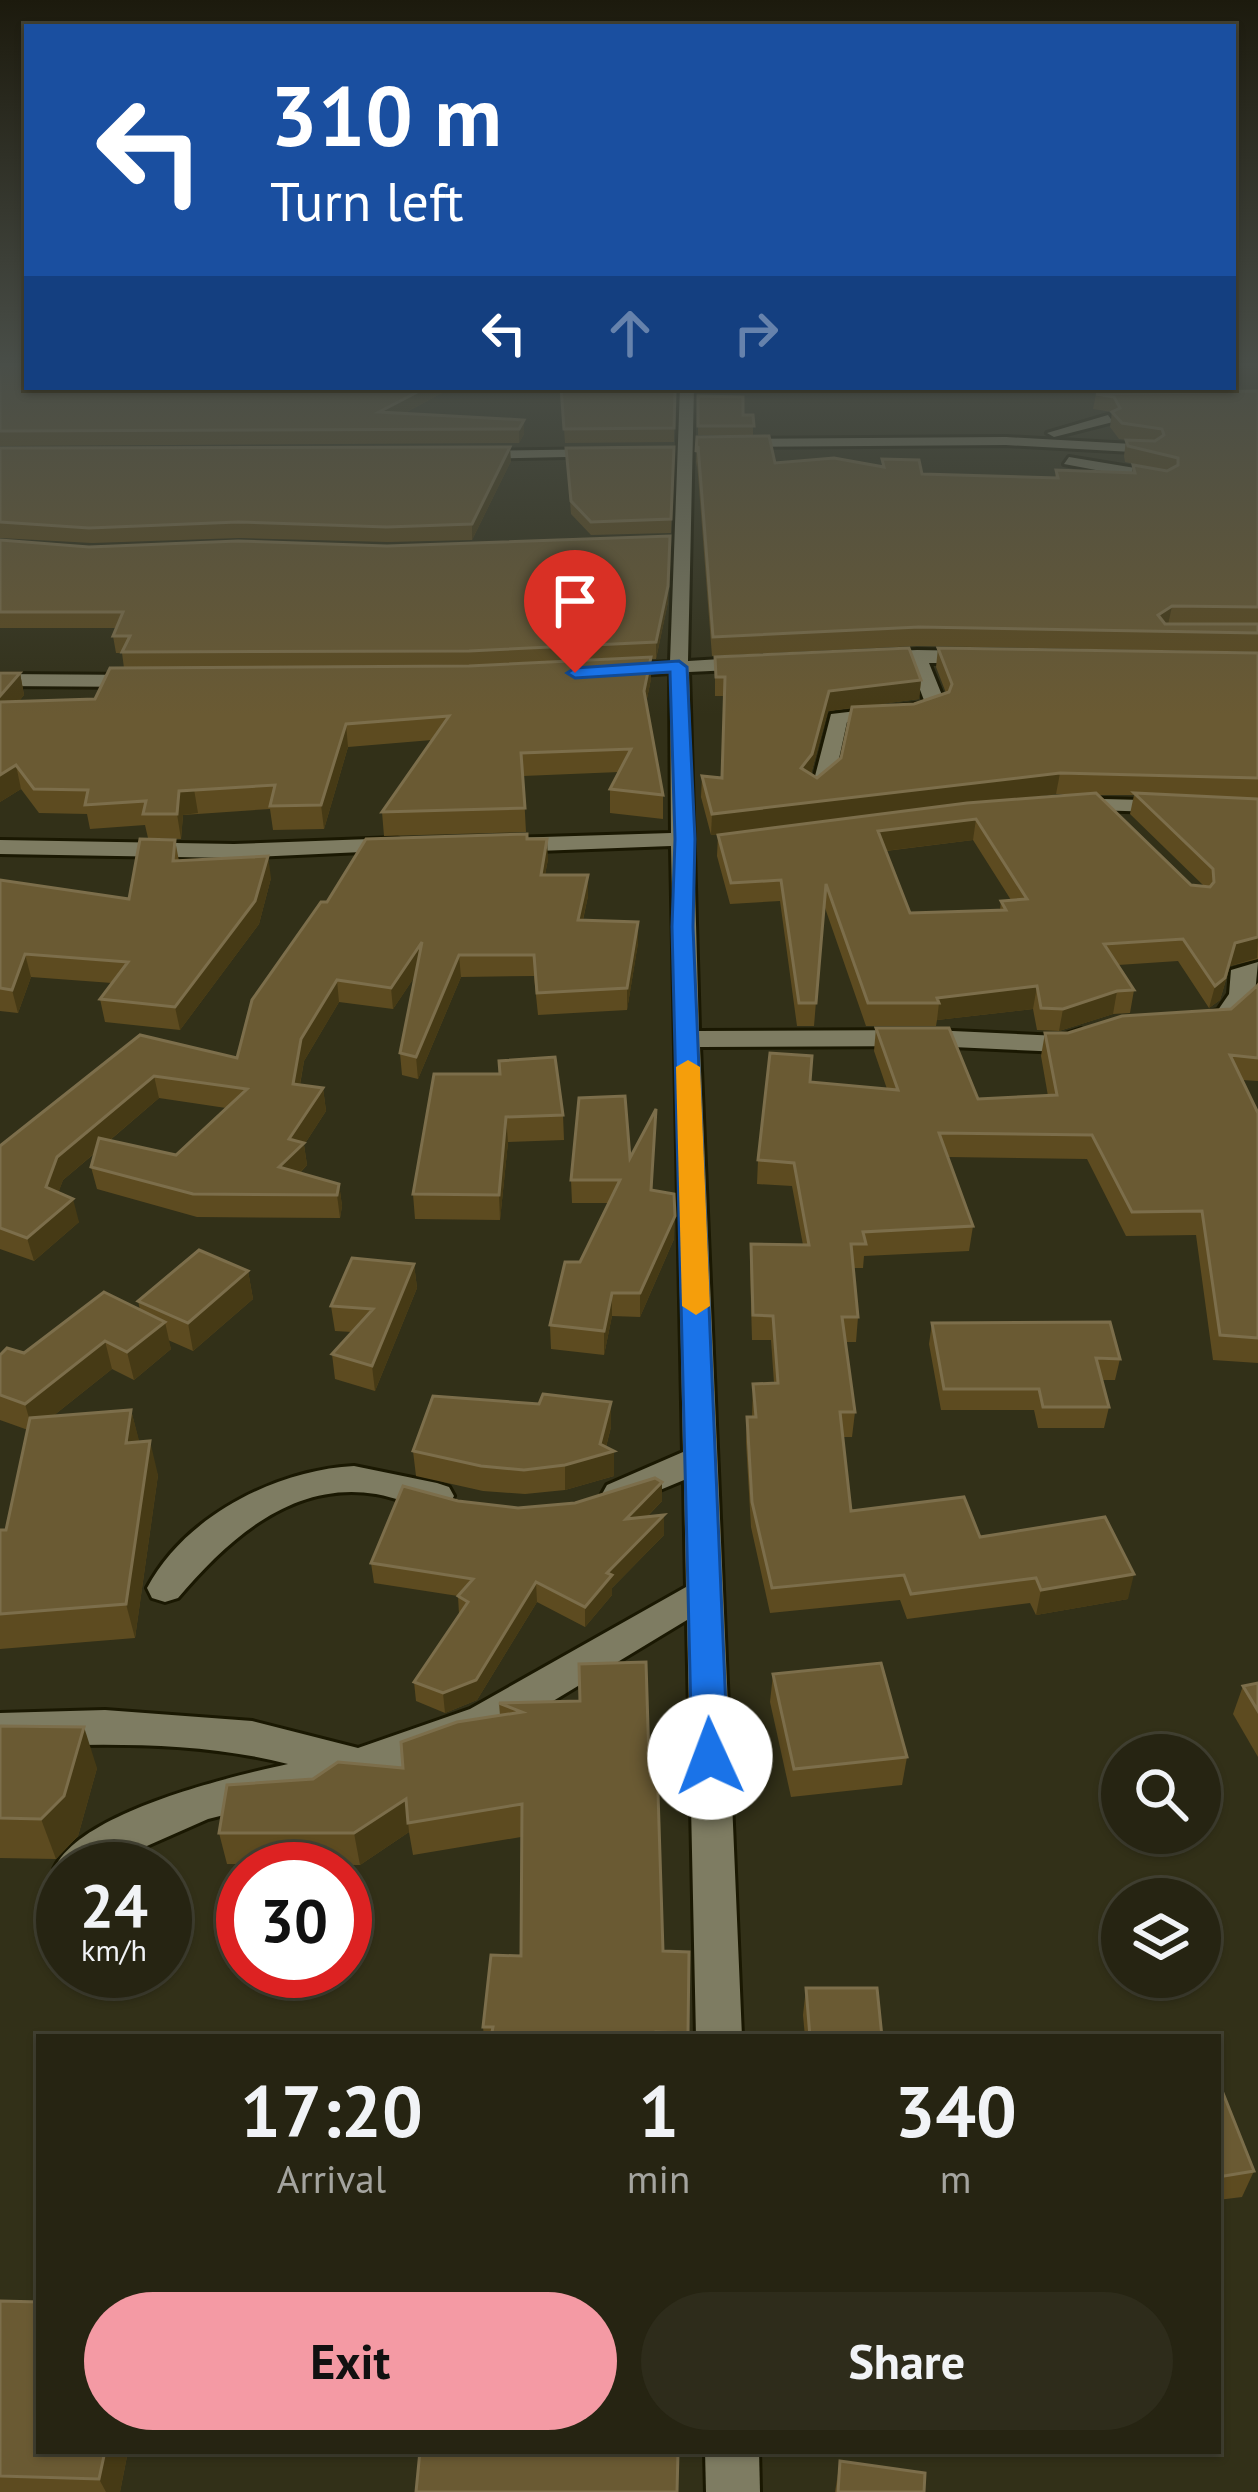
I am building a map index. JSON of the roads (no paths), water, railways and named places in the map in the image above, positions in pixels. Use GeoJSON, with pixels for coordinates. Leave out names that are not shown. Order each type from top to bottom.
{"type":"FeatureCollection","features":[{"type":"Feature","properties":{"kind":"street"},"geometry":{"type":"LineString","coordinates":[[676,482],[672,542],[692,845],[687,1039],[719,2034]]}},
{"type":"Feature","properties":{"kind":"street"},"geometry":{"type":"LineString","coordinates":[[815,788],[825,777],[838,718],[863,712],[916,714],[936,705],[917,656]]}},
{"type":"Feature","properties":{"kind":"street"},"geometry":{"type":"LineString","coordinates":[[857,658],[988,657]]}},
{"type":"Feature","properties":{"kind":"street"},"geometry":{"type":"LineString","coordinates":[[585,673],[779,662]]}},
{"type":"Feature","properties":{"kind":"street"},"geometry":{"type":"LineString","coordinates":[[0,680],[154,681]]}},
{"type":"Feature","properties":{"kind":"street"},"geometry":{"type":"LineString","coordinates":[[1099,802],[1126,832]]}},
{"type":"Feature","properties":{"kind":"street"},"geometry":{"type":"LineString","coordinates":[[1037,806],[1099,802],[1258,809]]}},
{"type":"Feature","properties":{"kind":"street"},"geometry":{"type":"LineString","coordinates":[[0,847],[234,851],[414,844]]}},
{"type":"Feature","properties":{"kind":"street"},"geometry":{"type":"LineString","coordinates":[[477,845],[692,845]]}},
{"type":"Feature","properties":{"kind":"street"},"geometry":{"type":"LineString","coordinates":[[1161,1024],[1213,1022],[1227,1016],[1242,994],[1240,975],[1258,969]]}},
{"type":"Feature","properties":{"kind":"street"},"geometry":{"type":"LineString","coordinates":[[687,1039],[931,1038],[1063,1044],[1114,1026]]}},
{"type":"Feature","properties":{"kind":"street"},"geometry":{"type":"LineString","coordinates":[[588,1504],[702,1458]]}},
{"type":"Feature","properties":{"kind":"street"},"geometry":{"type":"LineString","coordinates":[[165,1588],[219,1533],[256,1505],[290,1490],[356,1479],[466,1503]]}},
{"type":"Feature","properties":{"kind":"street"},"geometry":{"type":"LineString","coordinates":[[107,1842],[148,1823],[269,1784],[446,1738],[519,1704],[654,1618],[705,1594]]}},
{"type":"Feature","properties":{"kind":"street"},"geometry":{"type":"LineString","coordinates":[[0,1730],[105,1727],[251,1738],[357,1764]]}},
{"type":"Feature","properties":{"kind":"street"},"geometry":{"type":"LineString","coordinates":[[731,2454],[733,2492]]}}]}
